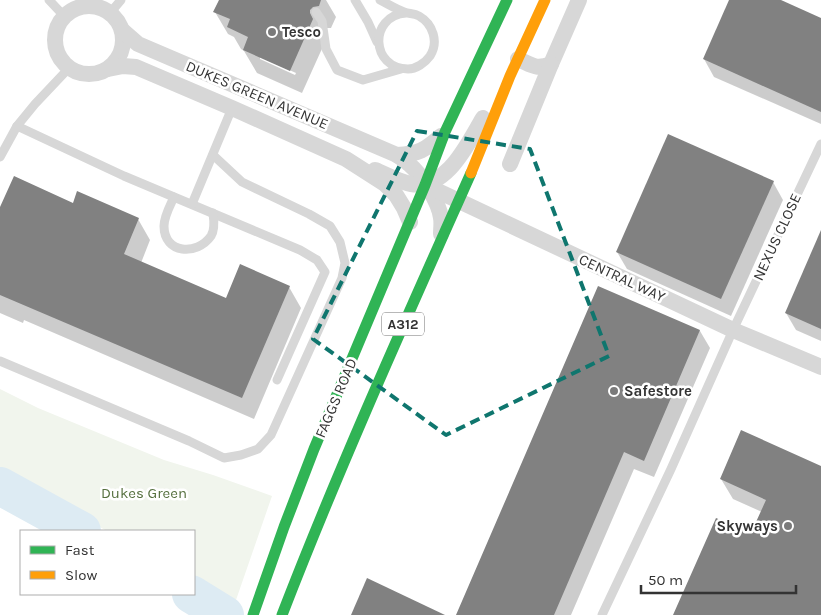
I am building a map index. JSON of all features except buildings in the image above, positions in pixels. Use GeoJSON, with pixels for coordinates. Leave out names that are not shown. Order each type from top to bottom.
{"type":"FeatureCollection","features":[{"type":"Feature","properties":{"kind":"main road","name":"FAGGS ROAD"},"geometry":{"type":"LineString","coordinates":[[253,615],[314,449],[364,333],[446,132],[507,0]]}},
{"type":"Feature","properties":{"kind":"main road","name":"A312"},"geometry":{"type":"LineString","coordinates":[[282,615],[353,440],[480,152],[510,76],[544,0]]}},
{"type":"Feature","properties":{"kind":"main road"},"geometry":{"type":"LineString","coordinates":[[434,213],[449,202],[458,201]]}},
{"type":"Feature","properties":{"kind":"main road"},"geometry":{"type":"LineString","coordinates":[[364,333],[394,286]]}},
{"type":"Feature","properties":{"kind":"street"},"geometry":{"type":"LineString","coordinates":[[510,164],[579,0]]}},
{"type":"Feature","properties":{"kind":"street"},"geometry":{"type":"LineString","coordinates":[[82,6],[101,8],[110,13],[117,20],[122,30],[123,38],[123,47],[116,62],[108,69],[89,75],[78,73],[69,68],[61,60],[56,49],[55,37],[58,26],[64,16],[82,6]]}},
{"type":"Feature","properties":{"kind":"street","name":"DUKES GREEN AVENUE"},"geometry":{"type":"LineString","coordinates":[[122,30],[138,44],[397,155]]}},
{"type":"Feature","properties":{"kind":"street"},"geometry":{"type":"LineString","coordinates":[[518,59],[535,67],[542,68],[551,64]]}},
{"type":"Feature","properties":{"kind":"street","name":"DUKES GREEN AVENUE"},"geometry":{"type":"LineString","coordinates":[[108,69],[123,66],[136,67],[346,159],[400,181],[425,185]]}},
{"type":"Feature","properties":{"kind":"street"},"geometry":{"type":"LineString","coordinates":[[425,185],[441,177],[453,166],[510,76]]}},
{"type":"Feature","properties":{"kind":"street","name":"FAGGS ROAD"},"geometry":{"type":"LineString","coordinates":[[397,155],[412,154],[427,148],[446,132]]}},
{"type":"Feature","properties":{"kind":"street"},"geometry":{"type":"LineString","coordinates":[[397,155],[409,163],[425,185],[434,213],[441,219],[441,239]]}},
{"type":"Feature","properties":{"kind":"street","name":"DUKES GREEN AVENUE"},"geometry":{"type":"LineString","coordinates":[[346,159],[385,184],[396,195],[410,222]]}},
{"type":"Feature","properties":{"kind":"street","name":"CENTRAL WAY"},"geometry":{"type":"LineString","coordinates":[[425,185],[733,330],[821,367]]}},
{"type":"Feature","properties":{"kind":"lane"},"geometry":{"type":"LineString","coordinates":[[49,0],[64,16]]}},
{"type":"Feature","properties":{"kind":"lane"},"geometry":{"type":"LineString","coordinates":[[110,13],[121,0]]}},
{"type":"Feature","properties":{"kind":"lane"},"geometry":{"type":"LineString","coordinates":[[356,0],[383,56],[394,66],[410,69],[427,60],[431,54],[434,40],[432,28],[427,21],[418,15],[400,13],[384,24],[379,34],[378,44]]}},
{"type":"Feature","properties":{"kind":"lane"},"geometry":{"type":"LineString","coordinates":[[380,0],[406,13]]}},
{"type":"Feature","properties":{"kind":"lane"},"geometry":{"type":"LineString","coordinates":[[316,12],[322,21],[326,49],[337,70],[363,80],[402,68]]}},
{"type":"Feature","properties":{"kind":"lane"},"geometry":{"type":"LineString","coordinates":[[0,157],[17,126],[69,68]]}},
{"type":"Feature","properties":{"kind":"lane"},"geometry":{"type":"LineString","coordinates":[[192,204],[232,108]]}},
{"type":"Feature","properties":{"kind":"lane"},"geometry":{"type":"LineString","coordinates":[[17,126],[124,176],[300,250],[318,260],[325,272],[277,380]]}},
{"type":"Feature","properties":{"kind":"lane","name":"NEXUS CLOSE"},"geometry":{"type":"LineString","coordinates":[[602,615],[821,144]]}},
{"type":"Feature","properties":{"kind":"lane"},"geometry":{"type":"LineString","coordinates":[[0,361],[189,441],[224,458],[241,456],[258,449],[271,435],[342,278],[344,263],[340,242],[330,226],[242,182],[213,155]]}},
{"type":"Feature","properties":{"kind":"lane"},"geometry":{"type":"LineString","coordinates":[[174,197],[164,225],[166,239],[176,248],[188,250],[201,245],[212,235],[214,222],[212,213]]}},
{"type":"Feature","properties":{"kind":"highlighted area"},"geometry":{"type":"Polygon","coordinates":[[[417,131],[530,149],[609,356],[446,435],[313,339],[417,131]]]}},
{"type":"Feature","properties":{"kind":"green space","name":"Dukes Green"},"geometry":{"type":"Polygon","coordinates":[[[0,389],[38,408],[164,460],[272,496],[236,600],[195,579],[195,530],[105,530],[0,473],[0,389]]]}},
{"type":"Feature","properties":{"kind":"waterway"},"geometry":{"type":"LineString","coordinates":[[0,486],[80,530]]}},
{"type":"Feature","properties":{"kind":"waterway"},"geometry":{"type":"LineString","coordinates":[[193,595],[225,615]]}},
{"type":"Feature","properties":{"kind":"traffic: fast"},"geometry":{"type":"LineString","coordinates":[[253,615],[314,449],[425,185],[445,132],[507,0]]}},
{"type":"Feature","properties":{"kind":"traffic: fast"},"geometry":{"type":"LineString","coordinates":[[282,615],[350,448],[471,173]]}},
{"type":"Feature","properties":{"kind":"traffic: slow"},"geometry":{"type":"LineString","coordinates":[[471,173],[510,76],[545,0]]}},
{"type":"Feature","properties":{"kind":"place","name":"Tesco"},"geometry":{"type":"Point","coordinates":[272,32]}},
{"type":"Feature","properties":{"kind":"place","name":"Safestore"},"geometry":{"type":"Point","coordinates":[614,391]}},
{"type":"Feature","properties":{"kind":"place","name":"Skyways"},"geometry":{"type":"Point","coordinates":[788,526]}}]}
